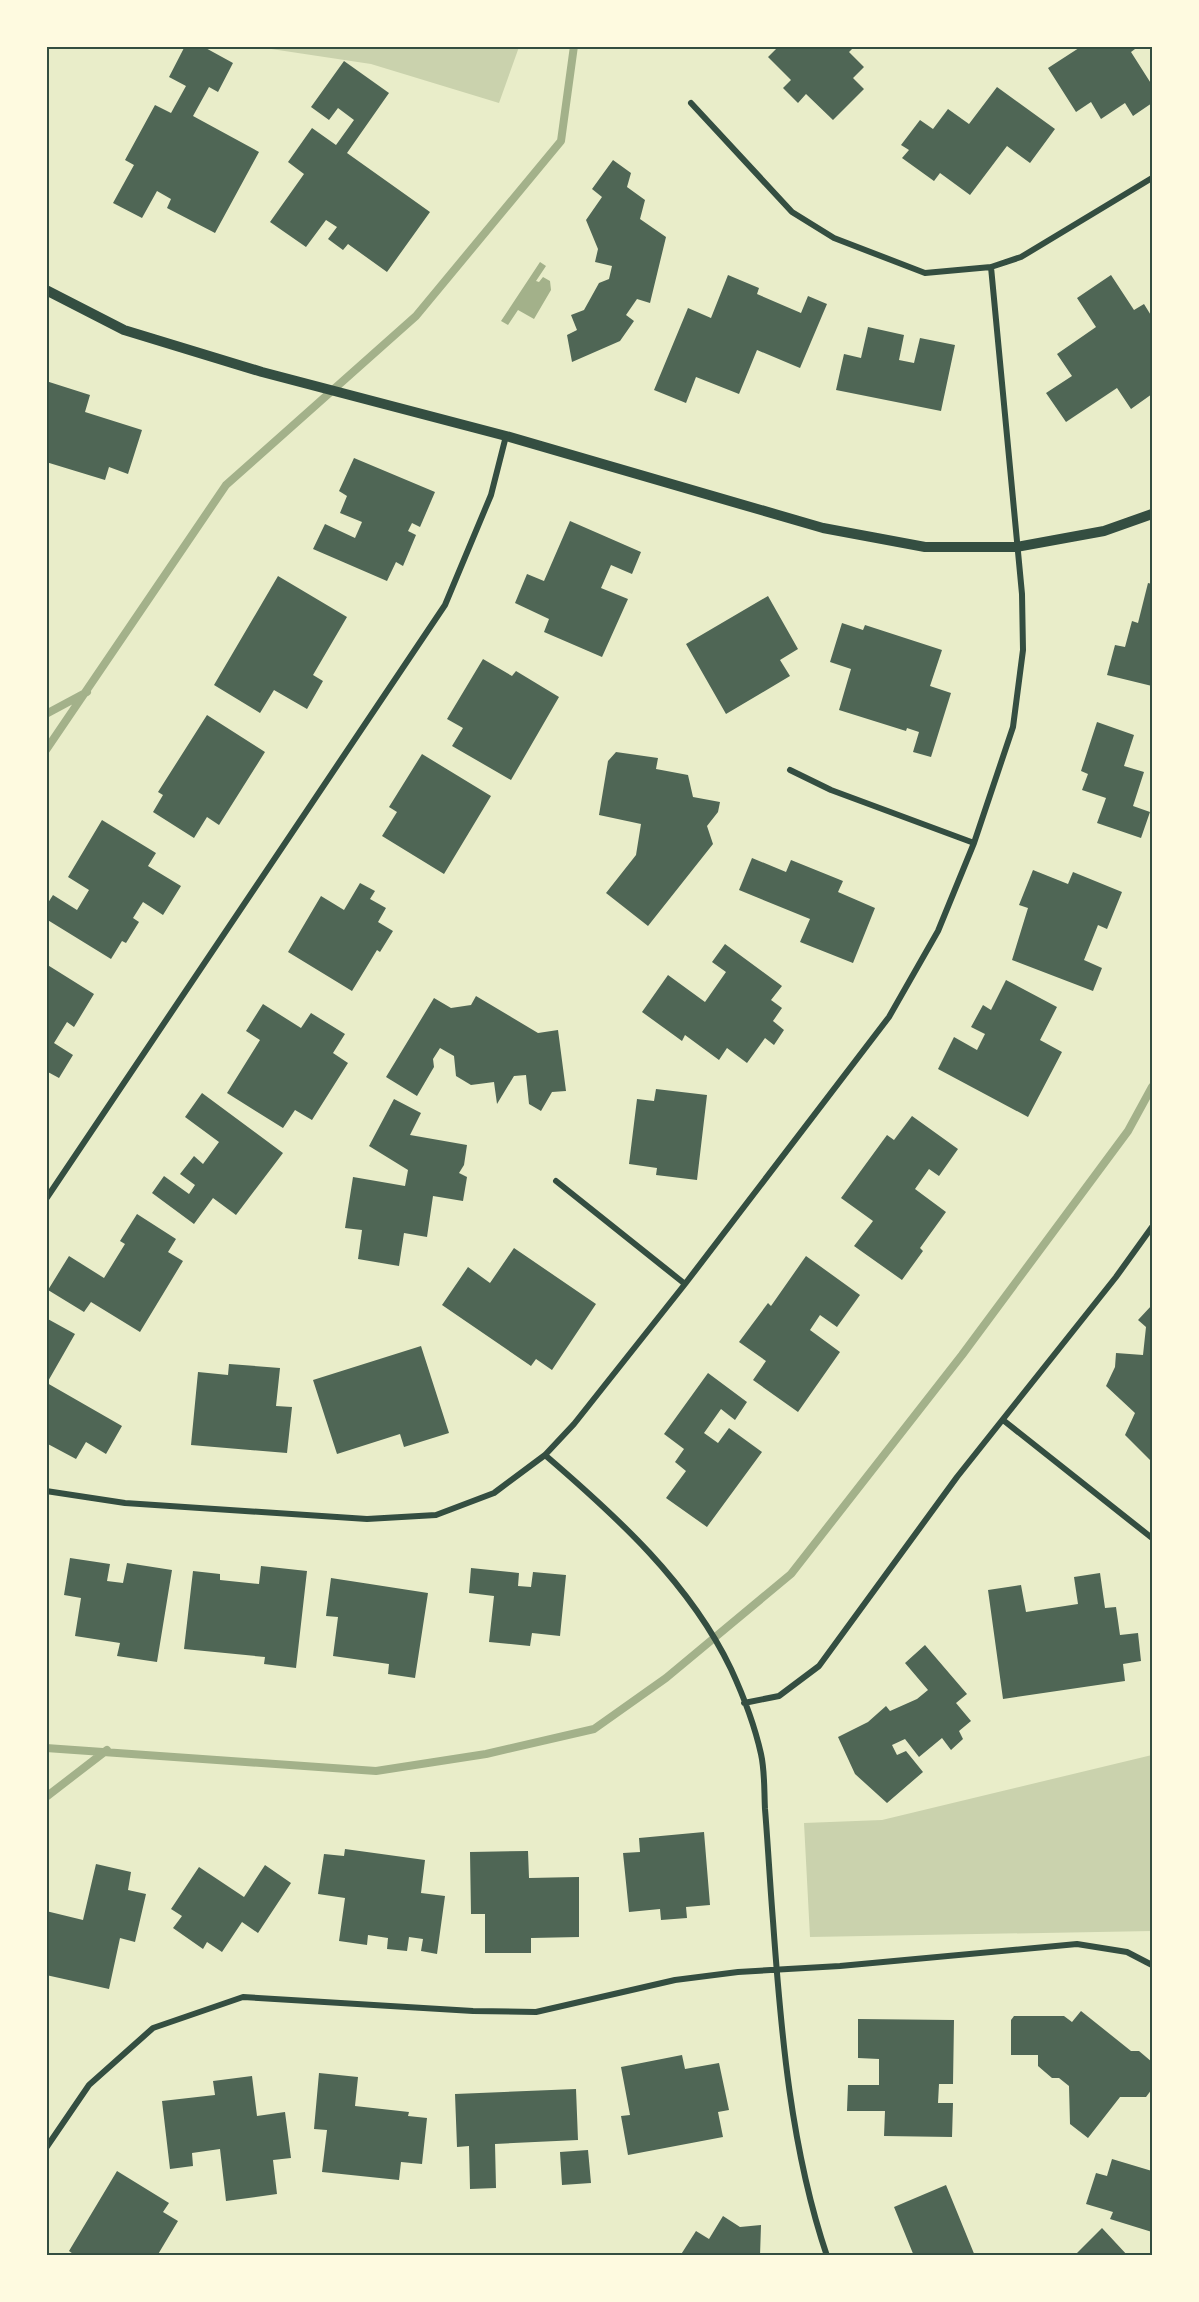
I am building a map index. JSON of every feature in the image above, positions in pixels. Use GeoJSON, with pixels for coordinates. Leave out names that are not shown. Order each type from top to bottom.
{"type":"FeatureCollection","features":[{"type":"Feature","properties":{"kind":"street"},"geometry":{"type":"LineString","coordinates":[[691,103],[792,212],[834,238],[925,273],[991,267],[1021,257],[1152,178]]}},
{"type":"Feature","properties":{"kind":"street"},"geometry":{"type":"LineString","coordinates":[[46,1491],[125,1503],[367,1519],[436,1515],[494,1493],[545,1455],[574,1424],[685,1284],[889,1017],[938,932],[974,843],[1013,727],[1023,650],[1022,594],[991,267]]}},
{"type":"Feature","properties":{"kind":"street"},"geometry":{"type":"LineString","coordinates":[[46,290],[124,330],[262,372],[506,436],[823,528],[924,547],[1016,547],[1104,531],[1152,514]]}},
{"type":"Feature","properties":{"kind":"street"},"geometry":{"type":"LineString","coordinates":[[46,1199],[445,605],[491,495],[506,436]]}},
{"type":"Feature","properties":{"kind":"street"},"geometry":{"type":"LineString","coordinates":[[790,770],[831,790],[974,843]]}},
{"type":"Feature","properties":{"kind":"street"},"geometry":{"type":"LineString","coordinates":[[556,1181],[685,1284]]}},
{"type":"Feature","properties":{"kind":"street"},"geometry":{"type":"LineString","coordinates":[[744,1703],[779,1696],[819,1666],[957,1477],[1116,1277],[1152,1227]]}},
{"type":"Feature","properties":{"kind":"street"},"geometry":{"type":"LineString","coordinates":[[1003,1420],[1152,1538]]}},
{"type":"Feature","properties":{"kind":"street"},"geometry":{"type":"LineString","coordinates":[[545,1455],[599,1502],[648,1551],[693,1606],[730,1668],[744,1703],[761,1754],[776,1970],[793,2107],[810,2206],[827,2256]]}},
{"type":"Feature","properties":{"kind":"street"},"geometry":{"type":"LineString","coordinates":[[46,2148],[89,2085],[153,2028],[243,1998],[536,2012],[675,1980],[1077,1944],[1127,1952],[1152,1965]]}},
{"type":"Feature","properties":{"kind":"shaded area"},"geometry":{"type":"Polygon","coordinates":[[[258,47],[519,47],[499,103],[371,64],[258,47]]]}},
{"type":"Feature","properties":{"kind":"shaded area"},"geometry":{"type":"Polygon","coordinates":[[[540,262],[546,266],[536,281],[539,282],[543,277],[550,281],[551,290],[534,319],[518,310],[508,325],[501,321],[540,262]]]}},
{"type":"Feature","properties":{"kind":"shaded area"},"geometry":{"type":"Polygon","coordinates":[[[1152,1755],[1152,1931],[810,1937],[804,1823],[882,1820],[1152,1755]]]}},
{"type":"Feature","properties":{"kind":"building"},"geometry":{"type":"Polygon","coordinates":[[[185,46],[202,46],[233,63],[218,92],[209,87],[193,116],[259,152],[215,233],[167,208],[171,199],[157,191],[142,218],[113,203],[134,165],[125,160],[155,105],[171,113],[186,86],[169,77],[185,46]]]}},
{"type":"Feature","properties":{"kind":"building"},"geometry":{"type":"Polygon","coordinates":[[[779,46],[855,46],[849,52],[864,67],[853,78],[864,89],[833,120],[806,94],[798,103],[783,88],[791,80],[768,57],[779,46]]]}},
{"type":"Feature","properties":{"kind":"building"},"geometry":{"type":"Polygon","coordinates":[[[1082,46],[1139,46],[1131,52],[1152,85],[1152,103],[1133,116],[1125,103],[1101,119],[1091,102],[1076,112],[1048,68],[1082,46]]]}},
{"type":"Feature","properties":{"kind":"building"},"geometry":{"type":"Polygon","coordinates":[[[344,61],[389,93],[347,153],[430,212],[387,272],[348,244],[343,250],[328,239],[337,227],[326,220],[306,247],[270,222],[304,174],[288,162],[312,128],[336,145],[354,120],[338,108],[329,120],[311,107],[344,61]]]}},
{"type":"Feature","properties":{"kind":"building"},"geometry":{"type":"Polygon","coordinates":[[[997,87],[1055,129],[1030,163],[1007,146],[970,195],[940,173],[934,181],[902,158],[909,150],[901,145],[920,120],[933,129],[948,109],[969,124],[997,87]]]}},
{"type":"Feature","properties":{"kind":"building"},"geometry":{"type":"Polygon","coordinates":[[[613,160],[631,173],[627,187],[645,200],[640,219],[666,237],[650,303],[637,299],[626,315],[634,321],[620,341],[572,362],[567,335],[577,330],[571,315],[584,310],[599,283],[609,279],[612,266],[595,262],[598,249],[586,220],[602,197],[592,189],[613,160]]]}},
{"type":"Feature","properties":{"kind":"building"},"geometry":{"type":"Polygon","coordinates":[[[728,275],[759,288],[757,294],[801,313],[808,296],[827,304],[800,368],[757,350],[739,394],[696,377],[686,403],[654,390],[688,308],[711,318],[728,275]]]}},
{"type":"Feature","properties":{"kind":"building"},"geometry":{"type":"Polygon","coordinates":[[[1111,275],[1134,310],[1144,304],[1152,317],[1152,394],[1131,409],[1117,388],[1066,422],[1046,393],[1072,376],[1057,354],[1096,327],[1077,298],[1111,275]]]}},
{"type":"Feature","properties":{"kind":"building"},"geometry":{"type":"Polygon","coordinates":[[[868,327],[904,335],[899,360],[914,363],[920,338],[955,345],[941,411],[836,390],[844,354],[861,358],[868,327]]]}},
{"type":"Feature","properties":{"kind":"building"},"geometry":{"type":"Polygon","coordinates":[[[46,381],[90,395],[85,412],[142,430],[128,474],[109,467],[105,480],[46,462],[46,381]]]}},
{"type":"Feature","properties":{"kind":"building"},"geometry":{"type":"Polygon","coordinates":[[[354,458],[435,492],[420,527],[412,523],[408,531],[416,535],[403,566],[396,562],[387,581],[313,549],[325,524],[355,538],[362,522],[340,513],[347,496],[339,491],[354,458]]]}},
{"type":"Feature","properties":{"kind":"building"},"geometry":{"type":"Polygon","coordinates":[[[570,521],[641,552],[632,574],[611,565],[601,588],[628,599],[602,657],[544,632],[549,619],[515,603],[527,574],[544,581],[570,521]]]}},
{"type":"Feature","properties":{"kind":"building"},"geometry":{"type":"Polygon","coordinates":[[[278,576],[347,617],[313,675],[323,681],[307,709],[274,690],[260,713],[214,685],[278,576]]]}},
{"type":"Feature","properties":{"kind":"building"},"geometry":{"type":"Polygon","coordinates":[[[1148,583],[1152,584],[1152,686],[1107,675],[1115,645],[1125,647],[1132,621],[1138,623],[1148,583]]]}},
{"type":"Feature","properties":{"kind":"building"},"geometry":{"type":"Polygon","coordinates":[[[768,596],[798,649],[780,660],[790,676],[726,714],[686,644],[768,596]]]}},
{"type":"Feature","properties":{"kind":"building"},"geometry":{"type":"Polygon","coordinates":[[[842,623],[863,630],[865,625],[942,650],[930,686],[951,693],[931,757],[913,752],[919,732],[907,728],[906,731],[839,710],[851,669],[830,662],[842,623]]]}},
{"type":"Feature","properties":{"kind":"building"},"geometry":{"type":"Polygon","coordinates":[[[483,659],[512,676],[516,671],[559,697],[511,780],[452,746],[463,728],[447,719],[483,659]]]}},
{"type":"Feature","properties":{"kind":"building"},"geometry":{"type":"Polygon","coordinates":[[[207,715],[265,752],[219,825],[207,817],[194,838],[153,812],[163,795],[158,792],[207,715]]]}},
{"type":"Feature","properties":{"kind":"building"},"geometry":{"type":"Polygon","coordinates":[[[1097,722],[1134,735],[1124,766],[1144,772],[1133,806],[1150,812],[1141,838],[1097,823],[1106,798],[1082,790],[1088,774],[1081,771],[1097,722]]]}},
{"type":"Feature","properties":{"kind":"building"},"geometry":{"type":"Polygon","coordinates":[[[616,752],[658,758],[656,769],[688,775],[693,797],[720,802],[718,812],[707,826],[713,844],[648,926],[606,893],[636,855],[641,824],[599,815],[608,761],[616,752]]]}},
{"type":"Feature","properties":{"kind":"building"},"geometry":{"type":"Polygon","coordinates":[[[422,754],[491,796],[444,874],[382,836],[397,812],[389,807],[422,754]]]}},
{"type":"Feature","properties":{"kind":"building"},"geometry":{"type":"Polygon","coordinates":[[[102,820],[156,853],[148,866],[181,886],[163,915],[143,902],[133,918],[139,922],[126,943],[122,941],[111,959],[46,919],[46,906],[53,895],[77,910],[89,890],[68,877],[102,820]]]}},
{"type":"Feature","properties":{"kind":"building"},"geometry":{"type":"Polygon","coordinates":[[[752,858],[786,872],[791,860],[843,881],[838,892],[875,908],[853,963],[800,942],[810,919],[739,890],[752,858]]]}},
{"type":"Feature","properties":{"kind":"building"},"geometry":{"type":"Polygon","coordinates":[[[1033,870],[1068,884],[1073,872],[1122,892],[1107,929],[1098,925],[1084,960],[1102,968],[1093,991],[1012,960],[1028,908],[1019,905],[1033,870]]]}},
{"type":"Feature","properties":{"kind":"building"},"geometry":{"type":"Polygon","coordinates":[[[360,883],[375,891],[370,899],[386,908],[378,922],[393,931],[380,952],[377,950],[352,991],[288,952],[321,896],[344,910],[360,883]]]}},
{"type":"Feature","properties":{"kind":"building"},"geometry":{"type":"Polygon","coordinates":[[[725,944],[782,986],[771,1000],[782,1008],[773,1021],[784,1030],[774,1045],[765,1038],[747,1063],[727,1048],[719,1060],[685,1035],[682,1041],[642,1012],[668,975],[705,1002],[726,972],[712,962],[725,944]]]}},
{"type":"Feature","properties":{"kind":"building"},"geometry":{"type":"Polygon","coordinates":[[[46,964],[94,994],[74,1027],[67,1022],[54,1043],[73,1055],[59,1078],[46,1071],[46,964]]]}},
{"type":"Feature","properties":{"kind":"building"},"geometry":{"type":"Polygon","coordinates":[[[1006,980],[1057,1007],[1040,1040],[1062,1052],[1028,1117],[938,1069],[954,1037],[977,1050],[985,1034],[971,1027],[983,1005],[991,1010],[1006,980]]]}},
{"type":"Feature","properties":{"kind":"building"},"geometry":{"type":"Polygon","coordinates":[[[476,996],[538,1033],[558,1030],[566,1091],[552,1092],[541,1111],[529,1104],[526,1075],[514,1076],[497,1104],[494,1082],[471,1085],[456,1076],[454,1056],[440,1048],[433,1059],[434,1067],[417,1096],[386,1077],[434,998],[451,1008],[471,1005],[476,996]]]}},
{"type":"Feature","properties":{"kind":"building"},"geometry":{"type":"Polygon","coordinates":[[[263,1004],[301,1028],[311,1013],[345,1034],[333,1053],[348,1063],[312,1120],[295,1110],[283,1128],[227,1093],[260,1040],[246,1031],[263,1004]]]}},
{"type":"Feature","properties":{"kind":"building"},"geometry":{"type":"Polygon","coordinates":[[[656,1089],[707,1095],[697,1180],[656,1175],[657,1168],[629,1164],[637,1099],[654,1101],[656,1089]]]}},
{"type":"Feature","properties":{"kind":"building"},"geometry":{"type":"Polygon","coordinates":[[[202,1093],[283,1153],[236,1215],[213,1198],[194,1224],[152,1193],[164,1176],[189,1194],[195,1185],[180,1174],[194,1156],[203,1164],[219,1142],[185,1117],[202,1093]]]}},
{"type":"Feature","properties":{"kind":"building"},"geometry":{"type":"Polygon","coordinates":[[[394,1099],[421,1113],[410,1135],[467,1145],[464,1165],[459,1173],[467,1177],[463,1201],[433,1196],[427,1237],[404,1233],[399,1266],[358,1259],[362,1230],[345,1228],[353,1177],[405,1186],[408,1170],[369,1146],[394,1099]]]}},
{"type":"Feature","properties":{"kind":"building"},"geometry":{"type":"Polygon","coordinates":[[[912,1116],[958,1149],[939,1176],[929,1169],[915,1189],[946,1212],[920,1248],[923,1251],[902,1280],[854,1246],[873,1221],[841,1198],[887,1135],[894,1140],[912,1116]]]}},
{"type":"Feature","properties":{"kind":"building"},"geometry":{"type":"Polygon","coordinates":[[[137,1214],[176,1239],[168,1252],[183,1261],[140,1332],[91,1302],[84,1312],[48,1290],[69,1256],[104,1278],[125,1244],[120,1241],[137,1214]]]}},
{"type":"Feature","properties":{"kind":"building"},"geometry":{"type":"Polygon","coordinates":[[[514,1248],[596,1304],[552,1370],[536,1359],[531,1366],[442,1305],[468,1267],[490,1283],[514,1248]]]}},
{"type":"Feature","properties":{"kind":"building"},"geometry":{"type":"Polygon","coordinates":[[[806,1256],[860,1295],[837,1327],[820,1315],[810,1330],[840,1352],[798,1412],[753,1380],[766,1361],[739,1342],[768,1303],[771,1306],[806,1256]]]}},
{"type":"Feature","properties":{"kind":"building"},"geometry":{"type":"Polygon","coordinates":[[[1152,1305],[1152,1458],[1150,1460],[1125,1435],[1135,1413],[1106,1386],[1115,1367],[1116,1353],[1143,1355],[1146,1327],[1138,1320],[1152,1305]]]}},
{"type":"Feature","properties":{"kind":"building"},"geometry":{"type":"Polygon","coordinates":[[[46,1318],[75,1334],[47,1383],[122,1426],[106,1454],[86,1442],[76,1459],[46,1443],[46,1318]]]}},
{"type":"Feature","properties":{"kind":"building"},"geometry":{"type":"Polygon","coordinates":[[[421,1346],[449,1433],[404,1447],[400,1434],[337,1454],[313,1380],[421,1346]]]}},
{"type":"Feature","properties":{"kind":"building"},"geometry":{"type":"Polygon","coordinates":[[[229,1364],[280,1368],[276,1406],[292,1407],[287,1453],[191,1445],[198,1372],[228,1375],[229,1364]]]}},
{"type":"Feature","properties":{"kind":"building"},"geometry":{"type":"Polygon","coordinates":[[[708,1373],[747,1402],[735,1420],[721,1409],[704,1433],[718,1443],[729,1428],[762,1452],[707,1527],[666,1498],[686,1471],[675,1462],[684,1449],[664,1434],[708,1373]]]}},
{"type":"Feature","properties":{"kind":"building"},"geometry":{"type":"Polygon","coordinates":[[[70,1558],[110,1564],[107,1581],[123,1583],[127,1563],[172,1570],[157,1662],[117,1656],[120,1643],[75,1636],[81,1598],[64,1595],[70,1558]]]}},
{"type":"Feature","properties":{"kind":"building"},"geometry":{"type":"Polygon","coordinates":[[[261,1566],[307,1571],[296,1668],[264,1664],[265,1657],[184,1649],[193,1571],[220,1574],[220,1580],[259,1584],[261,1566]]]}},
{"type":"Feature","properties":{"kind":"building"},"geometry":{"type":"Polygon","coordinates":[[[471,1568],[519,1573],[518,1586],[531,1587],[533,1572],[566,1575],[560,1636],[532,1633],[530,1646],[489,1642],[494,1596],[469,1593],[471,1568]]]}},
{"type":"Feature","properties":{"kind":"building"},"geometry":{"type":"Polygon","coordinates":[[[1100,1573],[1105,1608],[1116,1607],[1120,1635],[1138,1633],[1141,1661],[1123,1664],[1125,1681],[1003,1699],[988,1590],[1021,1585],[1026,1612],[1078,1604],[1074,1577],[1100,1573]]]}},
{"type":"Feature","properties":{"kind":"building"},"geometry":{"type":"Polygon","coordinates":[[[331,1578],[428,1593],[415,1678],[388,1674],[389,1664],[333,1656],[338,1617],[326,1616],[331,1578]]]}},
{"type":"Feature","properties":{"kind":"building"},"geometry":{"type":"Polygon","coordinates":[[[925,1645],[967,1694],[956,1703],[971,1721],[959,1731],[963,1739],[951,1750],[942,1738],[919,1757],[905,1739],[892,1745],[897,1755],[906,1751],[923,1772],[887,1803],[855,1774],[838,1737],[868,1722],[886,1706],[890,1711],[917,1699],[928,1690],[905,1663],[925,1645]]]}},
{"type":"Feature","properties":{"kind":"building"},"geometry":{"type":"Polygon","coordinates":[[[704,1832],[710,1905],[686,1907],[687,1918],[661,1920],[660,1909],[629,1912],[623,1853],[640,1852],[639,1838],[704,1832]]]}},
{"type":"Feature","properties":{"kind":"building"},"geometry":{"type":"Polygon","coordinates":[[[345,1849],[425,1860],[421,1893],[445,1896],[437,1954],[421,1951],[423,1939],[409,1937],[407,1951],[387,1949],[388,1938],[368,1935],[367,1945],[339,1941],[345,1898],[318,1894],[324,1854],[344,1856],[345,1849]]]}},
{"type":"Feature","properties":{"kind":"building"},"geometry":{"type":"Polygon","coordinates":[[[528,1851],[529,1878],[579,1877],[579,1937],[531,1938],[531,1953],[485,1953],[485,1914],[471,1914],[470,1852],[528,1851]]]}},
{"type":"Feature","properties":{"kind":"building"},"geometry":{"type":"Polygon","coordinates":[[[96,1864],[131,1872],[128,1890],[146,1894],[135,1942],[120,1938],[109,1989],[46,1975],[46,1911],[83,1920],[96,1864]]]}},
{"type":"Feature","properties":{"kind":"building"},"geometry":{"type":"Polygon","coordinates":[[[265,1865],[291,1883],[258,1933],[242,1922],[222,1952],[207,1942],[203,1949],[173,1928],[182,1916],[171,1909],[199,1867],[244,1897],[265,1865]]]}},
{"type":"Feature","properties":{"kind":"building"},"geometry":{"type":"Polygon","coordinates":[[[1081,2011],[1131,2051],[1139,2051],[1152,2062],[1152,2089],[1146,2097],[1120,2097],[1088,2138],[1070,2124],[1069,2086],[1059,2078],[1052,2078],[1038,2066],[1038,2055],[1011,2055],[1011,2020],[1014,2016],[1064,2016],[1072,2022],[1081,2011]]]}},
{"type":"Feature","properties":{"kind":"building"},"geometry":{"type":"Polygon","coordinates":[[[858,2019],[954,2020],[953,2084],[939,2084],[938,2103],[953,2103],[952,2137],[884,2136],[885,2111],[847,2111],[848,2085],[879,2085],[879,2059],[858,2058],[858,2019]]]}},
{"type":"Feature","properties":{"kind":"building"},"geometry":{"type":"Polygon","coordinates":[[[682,2055],[685,2069],[719,2063],[729,2110],[718,2112],[723,2137],[628,2155],[621,2116],[630,2115],[621,2067],[682,2055]]]}},
{"type":"Feature","properties":{"kind":"building"},"geometry":{"type":"Polygon","coordinates":[[[319,2073],[358,2077],[355,2106],[409,2112],[408,2116],[427,2118],[422,2164],[401,2162],[399,2180],[322,2172],[327,2130],[314,2129],[319,2073]]]}},
{"type":"Feature","properties":{"kind":"building"},"geometry":{"type":"Polygon","coordinates":[[[252,2076],[257,2116],[285,2112],[291,2158],[273,2160],[277,2194],[226,2201],[220,2149],[192,2153],[193,2166],[170,2169],[162,2101],[215,2095],[213,2081],[252,2076]]]}},
{"type":"Feature","properties":{"kind":"building"},"geometry":{"type":"Polygon","coordinates":[[[576,2089],[578,2140],[495,2144],[496,2188],[470,2189],[469,2146],[457,2147],[455,2094],[576,2089]]]}},
{"type":"Feature","properties":{"kind":"building"},"geometry":{"type":"Polygon","coordinates":[[[588,2150],[591,2183],[562,2185],[560,2152],[588,2150]]]}},
{"type":"Feature","properties":{"kind":"building"},"geometry":{"type":"Polygon","coordinates":[[[1112,2159],[1152,2171],[1152,2232],[1110,2219],[1113,2212],[1086,2204],[1096,2173],[1107,2176],[1112,2159]]]}},
{"type":"Feature","properties":{"kind":"building"},"geometry":{"type":"Polygon","coordinates":[[[117,2171],[169,2203],[163,2212],[178,2221],[157,2256],[76,2256],[69,2251],[117,2171]]]}},
{"type":"Feature","properties":{"kind":"building"},"geometry":{"type":"Polygon","coordinates":[[[946,2185],[975,2256],[914,2256],[894,2207],[946,2185]]]}},
{"type":"Feature","properties":{"kind":"building"},"geometry":{"type":"Polygon","coordinates":[[[723,2216],[740,2227],[761,2225],[760,2256],[680,2256],[696,2231],[709,2239],[723,2216]]]}},
{"type":"Feature","properties":{"kind":"building"},"geometry":{"type":"Polygon","coordinates":[[[1102,2228],[1128,2256],[1076,2254],[1102,2228]]]}},
{"type":"Feature","properties":{"kind":"waterway"},"geometry":{"type":"LineString","coordinates":[[46,750],[226,485],[416,316],[561,141],[574,46]]}},
{"type":"Feature","properties":{"kind":"waterway"},"geometry":{"type":"LineString","coordinates":[[46,714],[87,692]]}},
{"type":"Feature","properties":{"kind":"waterway"},"geometry":{"type":"LineString","coordinates":[[46,1748],[376,1771],[486,1754],[594,1729],[666,1678],[791,1574],[962,1355],[1128,1131],[1152,1087]]}},
{"type":"Feature","properties":{"kind":"waterway"},"geometry":{"type":"LineString","coordinates":[[46,1797],[107,1750]]}}]}
